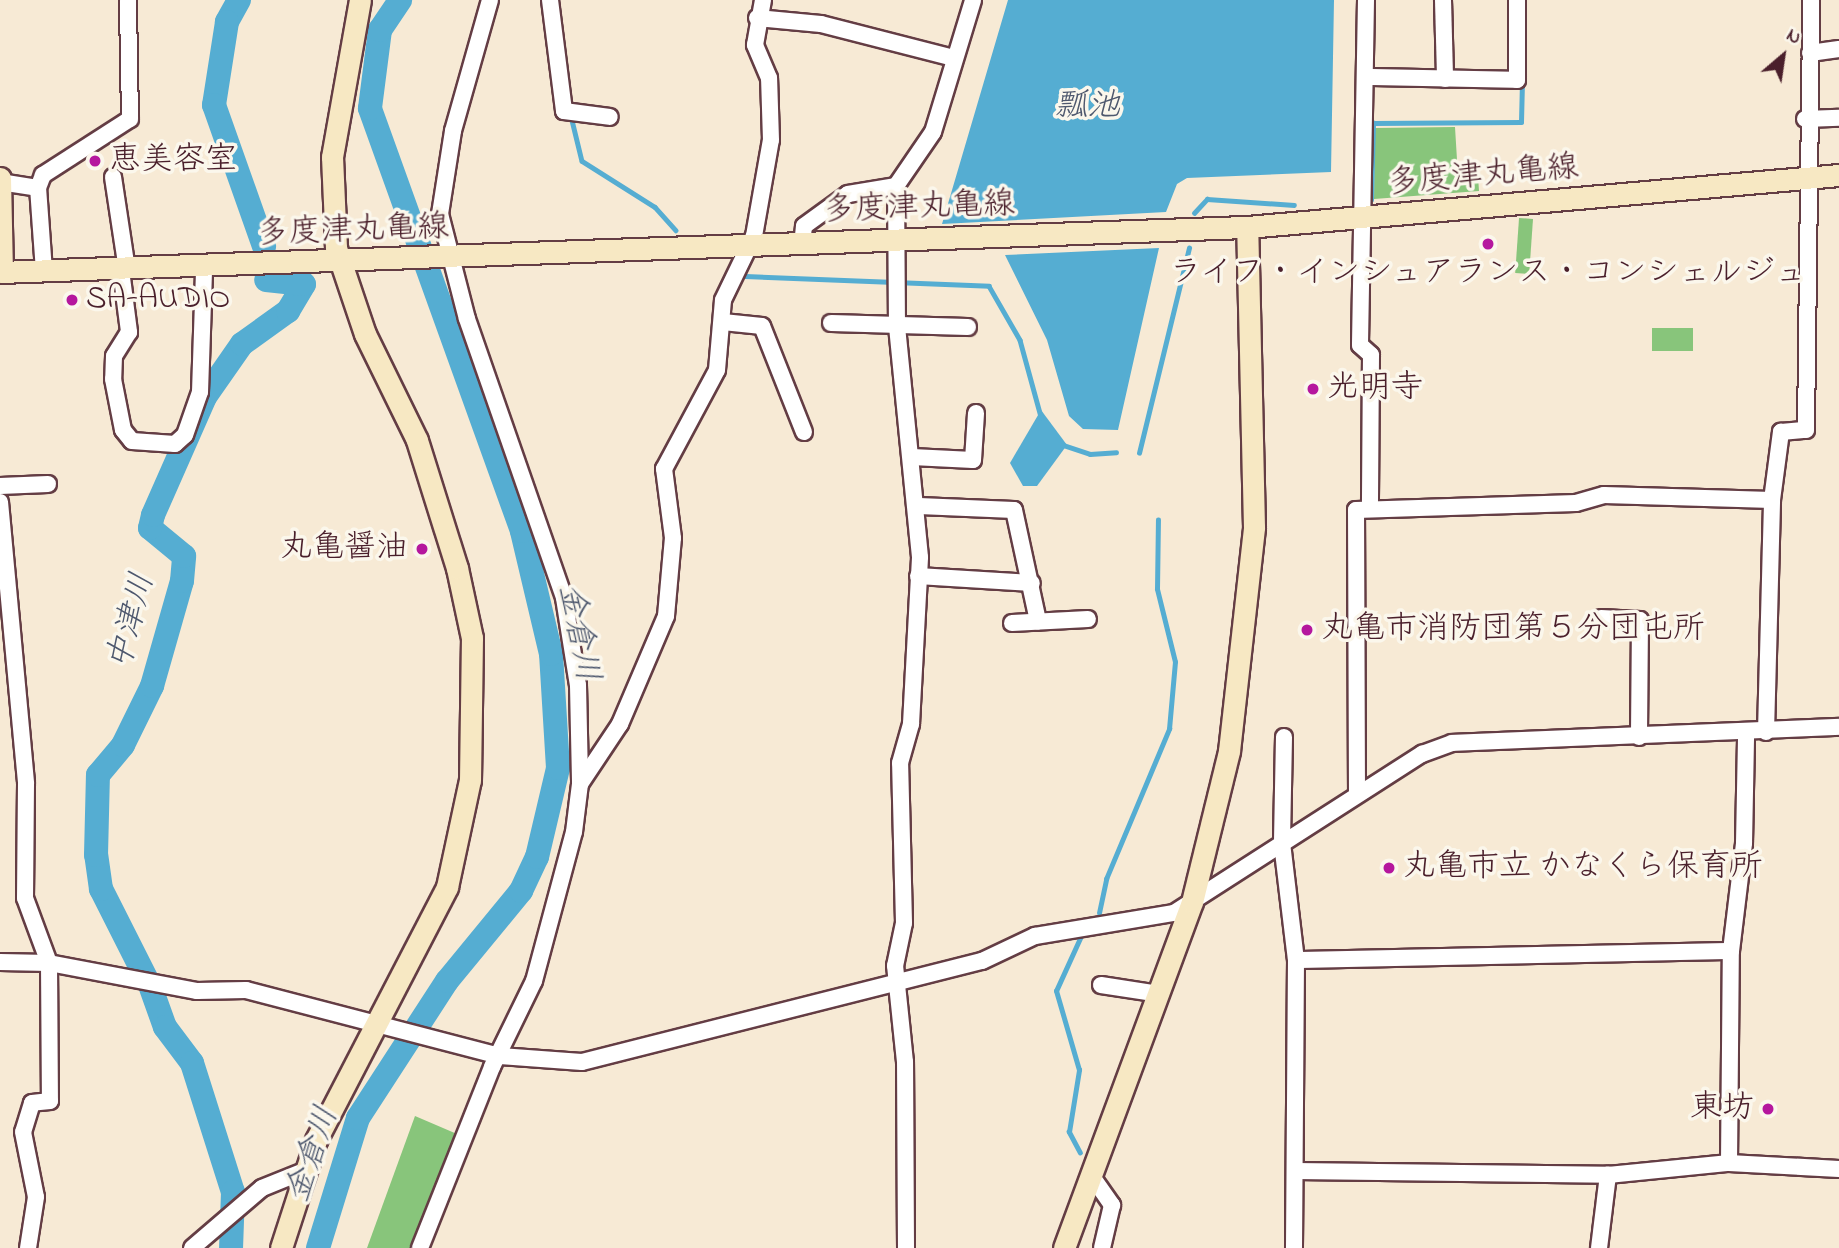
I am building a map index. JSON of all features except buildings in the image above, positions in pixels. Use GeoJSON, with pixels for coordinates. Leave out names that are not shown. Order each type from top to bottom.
{"type":"FeatureCollection","features":[{"type":"Feature","properties":{"kind":"street"},"geometry":{"type":"LineString","coordinates":[[44,271],[38,188],[57,161],[130,119],[128,0]]}},
{"type":"Feature","properties":{"kind":"street"},"geometry":{"type":"LineString","coordinates":[[281,1248],[304,1171],[384,1027],[458,853],[470,780],[472,638],[432,482],[340,264],[332,157],[360,0]]}},
{"type":"Feature","properties":{"kind":"street"},"geometry":{"type":"LineString","coordinates":[[420,1248],[534,981],[575,832],[580,784],[578,685],[564,598],[467,319],[454,260],[440,214],[453,131],[490,0]]}},
{"type":"Feature","properties":{"kind":"street"},"geometry":{"type":"LineString","coordinates":[[580,784],[614,735],[666,616],[673,565],[664,469],[711,388],[723,322],[723,300],[747,249],[771,140],[769,78],[755,45],[757,18],[763,0]]}},
{"type":"Feature","properties":{"kind":"street"},"geometry":{"type":"LineString","coordinates":[[906,1248],[905,1062],[897,983],[905,911],[900,763],[911,724],[919,506],[897,326],[896,186],[933,132],[953,58],[973,0]]}},
{"type":"Feature","properties":{"kind":"street"},"geometry":{"type":"LineString","coordinates":[[1366,0],[1365,219],[1360,345],[1371,355],[1370,507]]}},
{"type":"Feature","properties":{"kind":"street"},"geometry":{"type":"LineString","coordinates":[[1443,0],[1445,79]]}},
{"type":"Feature","properties":{"kind":"street"},"geometry":{"type":"LineString","coordinates":[[1367,77],[1517,80],[1517,0]]}},
{"type":"Feature","properties":{"kind":"street"},"geometry":{"type":"LineString","coordinates":[[1766,732],[1772,500],[1781,432],[1806,430],[1805,118],[1811,0]]}},
{"type":"Feature","properties":{"kind":"street"},"geometry":{"type":"LineString","coordinates":[[549,2],[572,112],[610,117]]}},
{"type":"Feature","properties":{"kind":"street"},"geometry":{"type":"LineString","coordinates":[[757,18],[821,24],[953,58]]}},
{"type":"Feature","properties":{"kind":"street"},"geometry":{"type":"LineString","coordinates":[[1810,53],[1839,50]]}},
{"type":"Feature","properties":{"kind":"street"},"geometry":{"type":"LineString","coordinates":[[1805,118],[1839,118]]}},
{"type":"Feature","properties":{"kind":"street","name":"多度津丸亀線"},"geometry":{"type":"LineString","coordinates":[[1,272],[204,269],[1247,228],[1839,175]]}},
{"type":"Feature","properties":{"kind":"street"},"geometry":{"type":"LineString","coordinates":[[113,177],[129,332],[114,356],[113,379],[123,429],[132,440],[175,444],[185,435],[200,391],[204,269]]}},
{"type":"Feature","properties":{"kind":"street"},"geometry":{"type":"LineString","coordinates":[[1,272],[0,180],[38,188]]}},
{"type":"Feature","properties":{"kind":"street"},"geometry":{"type":"LineString","coordinates":[[802,245],[804,226],[848,194],[896,186]]}},
{"type":"Feature","properties":{"kind":"street"},"geometry":{"type":"LineString","coordinates":[[1064,1248],[1192,903],[1229,751],[1247,633],[1254,490],[1247,228]]}},
{"type":"Feature","properties":{"kind":"street"},"geometry":{"type":"LineString","coordinates":[[723,322],[762,326],[804,432]]}},
{"type":"Feature","properties":{"kind":"street"},"geometry":{"type":"LineString","coordinates":[[831,323],[968,327]]}},
{"type":"Feature","properties":{"kind":"street"},"geometry":{"type":"LineString","coordinates":[[912,457],[973,460],[976,413]]}},
{"type":"Feature","properties":{"kind":"street"},"geometry":{"type":"LineString","coordinates":[[0,486],[48,484]]}},
{"type":"Feature","properties":{"kind":"street"},"geometry":{"type":"LineString","coordinates":[[1357,794],[1353,517],[1356,510],[1370,507],[1576,503],[1604,495],[1772,500]]}},
{"type":"Feature","properties":{"kind":"street"},"geometry":{"type":"LineString","coordinates":[[0,502],[26,784],[25,898],[48,963],[50,1101],[32,1103],[23,1132],[36,1197],[28,1248]]}},
{"type":"Feature","properties":{"kind":"street"},"geometry":{"type":"LineString","coordinates":[[919,506],[1014,510],[1032,583],[1038,621]]}},
{"type":"Feature","properties":{"kind":"street"},"geometry":{"type":"LineString","coordinates":[[918,576],[1032,583]]}},
{"type":"Feature","properties":{"kind":"street"},"geometry":{"type":"LineString","coordinates":[[1601,618],[1640,620],[1639,737]]}},
{"type":"Feature","properties":{"kind":"street"},"geometry":{"type":"LineString","coordinates":[[1012,624],[1088,619]]}},
{"type":"Feature","properties":{"kind":"street"},"geometry":{"type":"LineString","coordinates":[[0,962],[48,963],[197,991],[246,990],[500,1056],[582,1062],[982,961],[1035,936],[1174,913],[1422,754],[1451,743],[1746,734],[1839,727]]}},
{"type":"Feature","properties":{"kind":"street"},"geometry":{"type":"LineString","coordinates":[[1729,1163],[1731,951],[1744,843],[1746,734]]}},
{"type":"Feature","properties":{"kind":"street"},"geometry":{"type":"LineString","coordinates":[[1284,737],[1282,843],[1296,960],[1294,1248]]}},
{"type":"Feature","properties":{"kind":"street"},"geometry":{"type":"LineString","coordinates":[[1296,960],[1731,951]]}},
{"type":"Feature","properties":{"kind":"street"},"geometry":{"type":"LineString","coordinates":[[1101,985],[1160,994]]}},
{"type":"Feature","properties":{"kind":"street"},"geometry":{"type":"LineString","coordinates":[[1295,1171],[1608,1175],[1729,1163],[1839,1170]]}},
{"type":"Feature","properties":{"kind":"street"},"geometry":{"type":"LineString","coordinates":[[192,1248],[262,1188],[304,1171]]}},
{"type":"Feature","properties":{"kind":"street"},"geometry":{"type":"LineString","coordinates":[[1091,1175],[1112,1205],[1102,1248]]}},
{"type":"Feature","properties":{"kind":"street"},"geometry":{"type":"LineString","coordinates":[[1599,1248],[1608,1175]]}},
{"type":"Feature","properties":{"kind":"green space"},"geometry":{"type":"Polygon","coordinates":[[[1455,127],[1458,176],[1478,176],[1479,191],[1374,199],[1375,128],[1455,127]]]}},
{"type":"Feature","properties":{"kind":"green space"},"geometry":{"type":"Polygon","coordinates":[[[1519,218],[1533,219],[1529,274],[1515,273],[1519,218]]]}},
{"type":"Feature","properties":{"kind":"green space"},"geometry":{"type":"Polygon","coordinates":[[[1652,328],[1693,328],[1693,351],[1652,351],[1652,328]]]}},
{"type":"Feature","properties":{"kind":"green space"},"geometry":{"type":"Polygon","coordinates":[[[415,1116],[457,1134],[415,1248],[367,1248],[415,1116]]]}},
{"type":"Feature","properties":{"kind":"water","name":"瓢池"},"geometry":{"type":"Polygon","coordinates":[[[1008,0],[1334,0],[1331,172],[1187,178],[1177,184],[1166,212],[942,224],[1008,0]]]}},
{"type":"Feature","properties":{"kind":"water"},"geometry":{"type":"Polygon","coordinates":[[[1159,248],[1118,430],[1083,429],[1069,416],[1047,340],[1005,255],[1159,248]]]}},
{"type":"Feature","properties":{"kind":"water"},"geometry":{"type":"Polygon","coordinates":[[[1041,410],[1067,445],[1037,486],[1023,486],[1010,463],[1041,410]]]}},
{"type":"Feature","properties":{"kind":"waterway","name":"中津川"},"geometry":{"type":"LineString","coordinates":[[239,0],[227,22],[214,105],[264,246]]}},
{"type":"Feature","properties":{"kind":"waterway","name":"金倉川"},"geometry":{"type":"LineString","coordinates":[[318,1248],[358,1118],[447,981],[521,891],[537,857],[558,768],[551,654],[522,531],[370,108],[380,30],[400,0]]}},
{"type":"Feature","properties":{"kind":"waterway"},"geometry":{"type":"LineString","coordinates":[[1371,200],[1373,123],[1521,122],[1522,82]]}},
{"type":"Feature","properties":{"kind":"waterway"},"geometry":{"type":"LineString","coordinates":[[571,116],[582,161],[655,207],[676,230]]}},
{"type":"Feature","properties":{"kind":"waterway"},"geometry":{"type":"LineString","coordinates":[[1194,213],[1207,199],[1294,205]]}},
{"type":"Feature","properties":{"kind":"waterway"},"geometry":{"type":"LineString","coordinates":[[1139,453],[1189,248]]}},
{"type":"Feature","properties":{"kind":"waterway"},"geometry":{"type":"LineString","coordinates":[[745,276],[989,286],[1020,340],[1041,417]]}},
{"type":"Feature","properties":{"kind":"waterway","name":"中津川"},"geometry":{"type":"LineString","coordinates":[[146,978],[101,889],[96,855],[98,775],[123,745],[152,686],[182,581],[184,556],[150,528],[153,515],[205,397],[242,344],[288,311],[304,284],[266,280]]}},
{"type":"Feature","properties":{"kind":"waterway"},"geometry":{"type":"LineString","coordinates":[[1063,445],[1090,454],[1116,452]]}},
{"type":"Feature","properties":{"kind":"waterway"},"geometry":{"type":"LineString","coordinates":[[1099,913],[1106,879],[1169,729],[1175,662],[1157,589],[1158,520]]}},
{"type":"Feature","properties":{"kind":"waterway"},"geometry":{"type":"LineString","coordinates":[[1080,1153],[1069,1132],[1079,1070],[1056,991],[1082,934]]}},
{"type":"Feature","properties":{"kind":"waterway","name":"中津川"},"geometry":{"type":"LineString","coordinates":[[151,988],[165,1027],[192,1063],[233,1192],[231,1248]]}},
{"type":"Feature","properties":{"kind":"place","name":"恵美容室"},"geometry":{"type":"Point","coordinates":[95,161]}},
{"type":"Feature","properties":{"kind":"place","name":"ライフ・インシュアランス・コンシェルジュ"},"geometry":{"type":"Point","coordinates":[1488,244]}},
{"type":"Feature","properties":{"kind":"place","name":"SA-AUDIO"},"geometry":{"type":"Point","coordinates":[72,300]}},
{"type":"Feature","properties":{"kind":"place","name":"光明寺"},"geometry":{"type":"Point","coordinates":[1313,389]}},
{"type":"Feature","properties":{"kind":"place","name":"丸亀醤油"},"geometry":{"type":"Point","coordinates":[422,549]}},
{"type":"Feature","properties":{"kind":"place","name":"丸亀市消防団第５分団屯所"},"geometry":{"type":"Point","coordinates":[1307,630]}},
{"type":"Feature","properties":{"kind":"place","name":"丸亀市立 かなくら保育所"},"geometry":{"type":"Point","coordinates":[1389,868]}},
{"type":"Feature","properties":{"kind":"place","name":"東坊"},"geometry":{"type":"Point","coordinates":[1768,1109]}}]}
